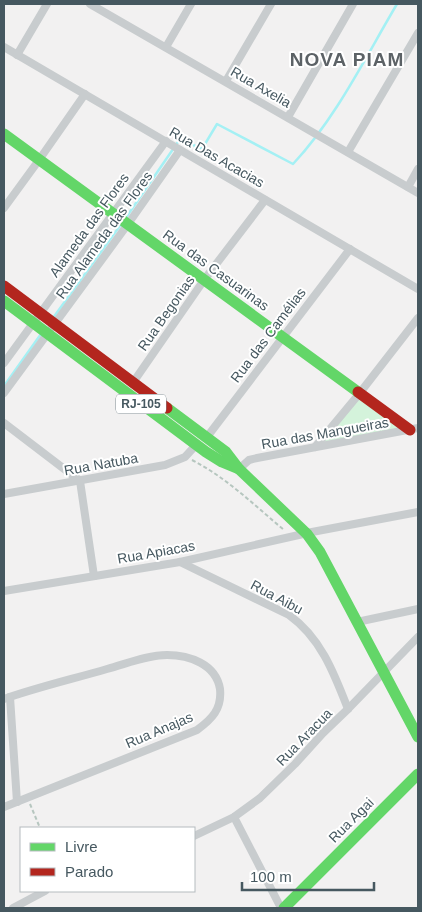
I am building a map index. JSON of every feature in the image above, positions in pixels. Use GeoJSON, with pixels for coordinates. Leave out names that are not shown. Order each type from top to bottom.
{"type":"FeatureCollection","features":[{"type":"Feature","properties":{"kind":"main road","name":"Rua das Casuarinas"},"geometry":{"type":"LineString","coordinates":[[4,134],[359,394],[414,429]]}},
{"type":"Feature","properties":{"kind":"main road","name":"RJ-105"},"geometry":{"type":"LineString","coordinates":[[4,286],[226,452],[239,469],[309,533],[418,737]]}},
{"type":"Feature","properties":{"kind":"main road","name":"RJ-105"},"geometry":{"type":"LineString","coordinates":[[4,301],[216,460],[239,469]]}},
{"type":"Feature","properties":{"kind":"main road","name":"Rua Agai"},"geometry":{"type":"LineString","coordinates":[[283,908],[418,774]]}},
{"type":"Feature","properties":{"kind":"street"},"geometry":{"type":"LineString","coordinates":[[17,55],[47,4]]}},
{"type":"Feature","properties":{"kind":"street","name":"Rua Axelia"},"geometry":{"type":"LineString","coordinates":[[90,4],[418,193]]}},
{"type":"Feature","properties":{"kind":"street"},"geometry":{"type":"LineString","coordinates":[[166,48],[191,4]]}},
{"type":"Feature","properties":{"kind":"street"},"geometry":{"type":"LineString","coordinates":[[226,81],[271,4]]}},
{"type":"Feature","properties":{"kind":"street"},"geometry":{"type":"LineString","coordinates":[[288,117],[353,4]]}},
{"type":"Feature","properties":{"kind":"street"},"geometry":{"type":"LineString","coordinates":[[348,152],[418,33]]}},
{"type":"Feature","properties":{"kind":"street","name":"Rua Das Acacias"},"geometry":{"type":"LineString","coordinates":[[4,47],[418,289]]}},
{"type":"Feature","properties":{"kind":"street"},"geometry":{"type":"LineString","coordinates":[[4,208],[40,160],[85,94]]}},
{"type":"Feature","properties":{"kind":"street","name":"Alameda das Flores"},"geometry":{"type":"LineString","coordinates":[[4,363],[166,141]]}},
{"type":"Feature","properties":{"kind":"street","name":"Rua Alameda das Flores"},"geometry":{"type":"LineString","coordinates":[[4,393],[180,150]]}},
{"type":"Feature","properties":{"kind":"street"},"geometry":{"type":"LineString","coordinates":[[408,187],[418,169]]}},
{"type":"Feature","properties":{"kind":"street","name":"Rua Begonias"},"geometry":{"type":"LineString","coordinates":[[126,393],[204,280],[265,200]]}},
{"type":"Feature","properties":{"kind":"street","name":"Rua das Camélias"},"geometry":{"type":"LineString","coordinates":[[206,437],[350,249]]}},
{"type":"Feature","properties":{"kind":"street"},"geometry":{"type":"LineString","coordinates":[[315,447],[418,318]]}},
{"type":"Feature","properties":{"kind":"street"},"geometry":{"type":"LineString","coordinates":[[4,423],[80,481],[94,576]]}},
{"type":"Feature","properties":{"kind":"street","name":"Rua das Mangueiras"},"geometry":{"type":"LineString","coordinates":[[239,469],[249,460],[257,458],[414,429]]}},
{"type":"Feature","properties":{"kind":"street","name":"Rua Natuba"},"geometry":{"type":"LineString","coordinates":[[4,494],[166,465],[185,456],[196,445]]}},
{"type":"Feature","properties":{"kind":"street","name":"Rua Apiacas"},"geometry":{"type":"LineString","coordinates":[[4,591],[180,562],[309,533],[418,512]]}},
{"type":"Feature","properties":{"kind":"street","name":"Rua Aibu"},"geometry":{"type":"LineString","coordinates":[[180,562],[281,611],[301,623],[323,651],[334,672],[348,709]]}},
{"type":"Feature","properties":{"kind":"street"},"geometry":{"type":"LineString","coordinates":[[357,622],[418,609]]}},
{"type":"Feature","properties":{"kind":"street","name":"Rua Aracua"},"geometry":{"type":"LineString","coordinates":[[195,836],[234,817],[260,798],[285,775],[323,733],[418,637]]}},
{"type":"Feature","properties":{"kind":"street","name":"Rua Anajas"},"geometry":{"type":"LineString","coordinates":[[4,807],[197,730],[215,715],[220,697],[214,673],[208,667],[185,656],[167,655],[144,659],[7,698]]}},
{"type":"Feature","properties":{"kind":"street"},"geometry":{"type":"LineString","coordinates":[[7,698],[17,802]]}},
{"type":"Feature","properties":{"kind":"street"},"geometry":{"type":"LineString","coordinates":[[234,817],[283,908]]}},
{"type":"Feature","properties":{"kind":"street"},"geometry":{"type":"LineString","coordinates":[[13,908],[43,892]]}},
{"type":"Feature","properties":{"kind":"path"},"geometry":{"type":"LineString","coordinates":[[185,456],[232,486],[293,538]]}},
{"type":"Feature","properties":{"kind":"path"},"geometry":{"type":"LineString","coordinates":[[28,797],[40,827]]}},
{"type":"Feature","properties":{"kind":"green space"},"geometry":{"type":"Polygon","coordinates":[[[360,394],[409,430],[321,446],[360,394]]]}},
{"type":"Feature","properties":{"kind":"waterway"},"geometry":{"type":"LineString","coordinates":[[125,219],[180,139],[202,149],[217,124],[293,164],[323,127],[397,4]]}},
{"type":"Feature","properties":{"kind":"waterway"},"geometry":{"type":"LineString","coordinates":[[53,318],[122,223]]}},
{"type":"Feature","properties":{"kind":"waterway"},"geometry":{"type":"LineString","coordinates":[[4,386],[41,334]]}},
{"type":"Feature","properties":{"kind":"traffic: fast"},"geometry":{"type":"LineString","coordinates":[[4,134],[358,392]]}},
{"type":"Feature","properties":{"kind":"traffic: fast"},"geometry":{"type":"LineString","coordinates":[[4,301],[206,452],[222,462],[239,469]]}},
{"type":"Feature","properties":{"kind":"traffic: fast"},"geometry":{"type":"LineString","coordinates":[[167,408],[226,452],[239,469],[307,534],[320,552],[418,737]]}},
{"type":"Feature","properties":{"kind":"traffic: fast"},"geometry":{"type":"LineString","coordinates":[[284,908],[418,774]]}},
{"type":"Feature","properties":{"kind":"traffic: jam"},"geometry":{"type":"LineString","coordinates":[[4,286],[167,408]]}},
{"type":"Feature","properties":{"kind":"traffic: jam"},"geometry":{"type":"LineString","coordinates":[[358,392],[410,430]]}},
{"type":"Feature","properties":{"kind":"district","name":"NOVA PIAM"},"geometry":{"type":"Point","coordinates":[347,59]}}]}
